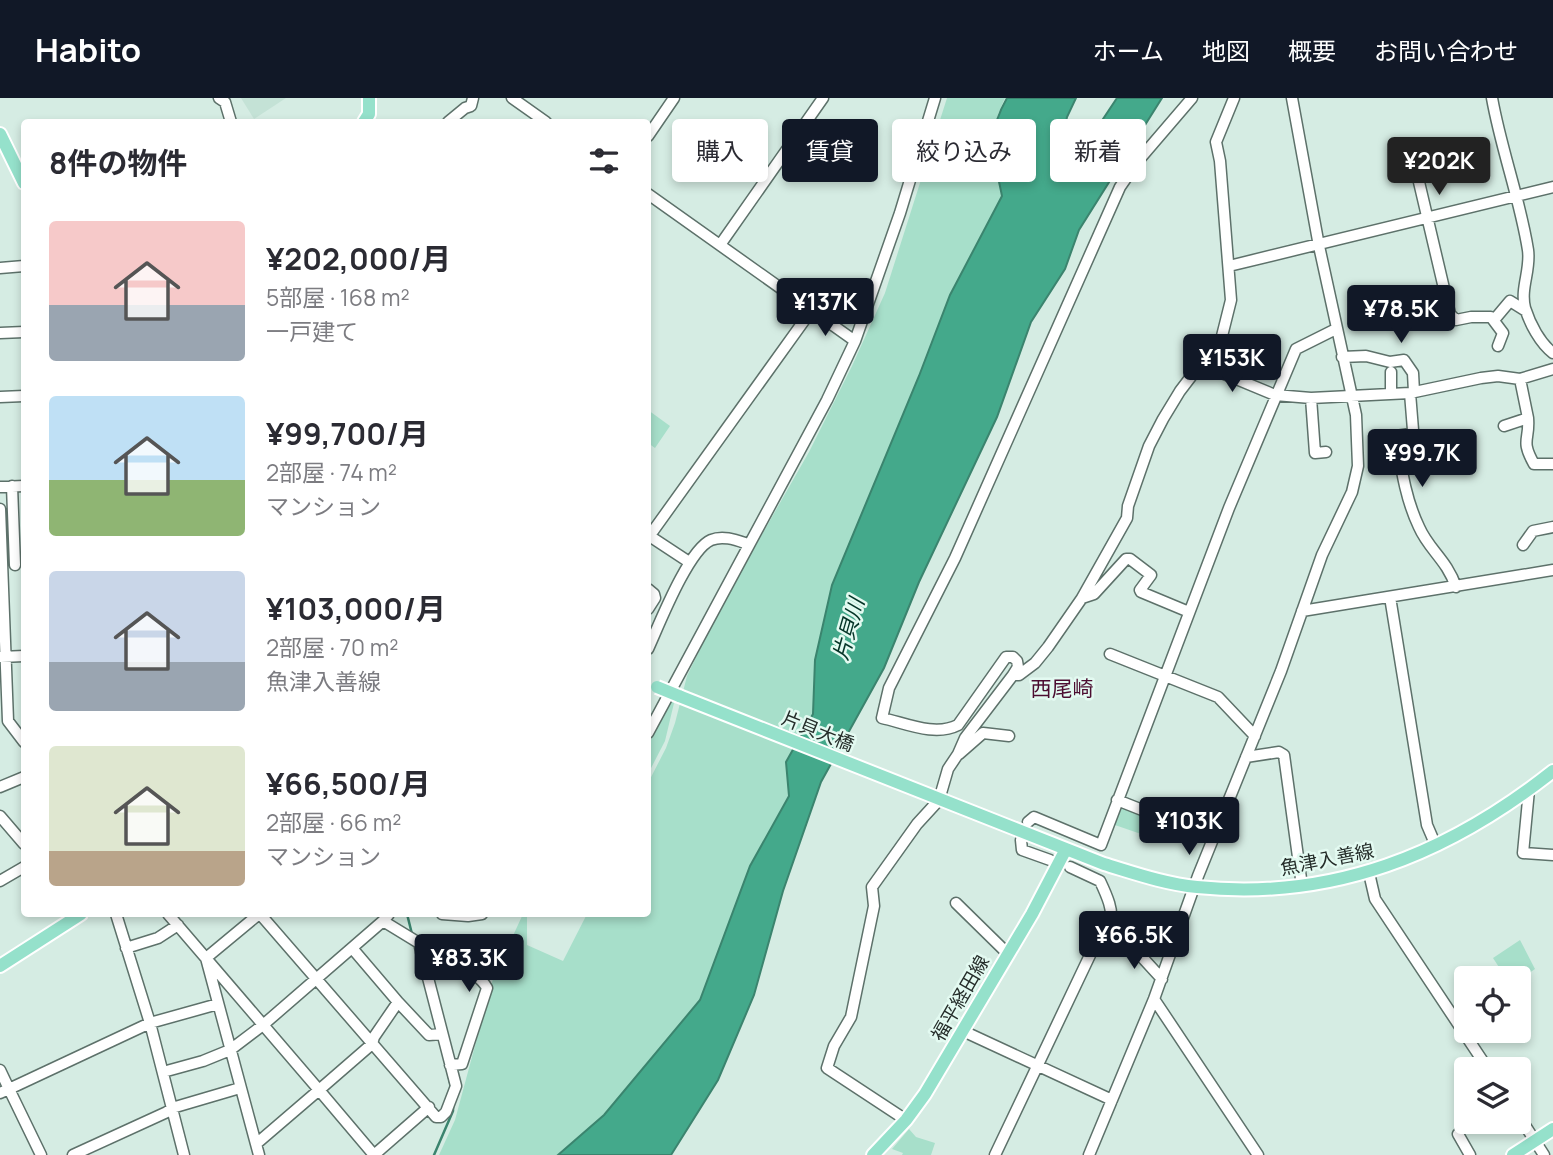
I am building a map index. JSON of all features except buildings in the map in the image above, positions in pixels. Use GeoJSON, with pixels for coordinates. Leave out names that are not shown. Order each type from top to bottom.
{"type":"FeatureCollection","features":[{"type":"Feature","properties":{"kind":"main road"},"geometry":{"type":"LineString","coordinates":[[366,119],[369,98]]}},
{"type":"Feature","properties":{"kind":"main road"},"geometry":{"type":"LineString","coordinates":[[0,134],[21,177]]}},
{"type":"Feature","properties":{"kind":"main road","name":"片貝大橋"},"geometry":{"type":"LineString","coordinates":[[652,685],[934,798]]}},
{"type":"Feature","properties":{"kind":"main road","name":"魚津入善線"},"geometry":{"type":"LineString","coordinates":[[934,798],[1146,877],[1195,887],[1258,890],[1303,886],[1369,873],[1436,846],[1500,811],[1553,771]]}},
{"type":"Feature","properties":{"kind":"main road","name":"福平経田線"},"geometry":{"type":"LineString","coordinates":[[873,1155],[906,1120],[925,1094],[1066,849]]}},
{"type":"Feature","properties":{"kind":"main road"},"geometry":{"type":"LineString","coordinates":[[0,966],[76,917]]}},
{"type":"Feature","properties":{"kind":"main road"},"geometry":{"type":"LineString","coordinates":[[1513,1155],[1553,1129]]}},
{"type":"Feature","properties":{"kind":"street"},"geometry":{"type":"LineString","coordinates":[[219,98],[225,102],[230,119]]}},
{"type":"Feature","properties":{"kind":"street"},"geometry":{"type":"LineString","coordinates":[[512,98],[542,119]]}},
{"type":"Feature","properties":{"kind":"street"},"geometry":{"type":"LineString","coordinates":[[651,132],[674,98]]}},
{"type":"Feature","properties":{"kind":"street"},"geometry":{"type":"LineString","coordinates":[[720,246],[823,98]]}},
{"type":"Feature","properties":{"kind":"street"},"geometry":{"type":"LineString","coordinates":[[651,727],[827,400],[855,341],[900,213],[935,98]]}},
{"type":"Feature","properties":{"kind":"street"},"geometry":{"type":"LineString","coordinates":[[906,1120],[827,1068],[834,1046],[851,1017],[874,906],[872,887],[934,798],[965,738],[1013,675],[1018,667],[1017,661],[1013,657],[1006,657],[958,725],[950,729],[936,730],[882,718],[889,688],[950,569],[1121,187],[1138,161],[1192,98]]}},
{"type":"Feature","properties":{"kind":"street"},"geometry":{"type":"LineString","coordinates":[[1013,675],[1019,675],[1035,663],[1082,598],[1127,518],[1128,506],[1149,446],[1180,391],[1222,336],[1231,300],[1220,161],[1216,142],[1234,98]]}},
{"type":"Feature","properties":{"kind":"street"},"geometry":{"type":"LineString","coordinates":[[1090,1155],[1162,979],[1322,555],[1352,492],[1358,466],[1356,415],[1336,329],[1292,98]]}},
{"type":"Feature","properties":{"kind":"street"},"geometry":{"type":"LineString","coordinates":[[1492,98],[1529,253],[1523,295],[1526,311],[1545,347],[1553,353]]}},
{"type":"Feature","properties":{"kind":"street"},"geometry":{"type":"LineString","coordinates":[[452,119],[473,101]]}},
{"type":"Feature","properties":{"kind":"street"},"geometry":{"type":"LineString","coordinates":[[461,119],[473,101]]}},
{"type":"Feature","properties":{"kind":"street"},"geometry":{"type":"LineString","coordinates":[[1419,182],[1452,318],[1456,320],[1491,317],[1503,333],[1498,346]]}},
{"type":"Feature","properties":{"kind":"street"},"geometry":{"type":"LineString","coordinates":[[1228,266],[1320,246],[1553,187]]}},
{"type":"Feature","properties":{"kind":"street"},"geometry":{"type":"LineString","coordinates":[[651,196],[855,341]]}},
{"type":"Feature","properties":{"kind":"street"},"geometry":{"type":"LineString","coordinates":[[0,268],[21,266]]}},
{"type":"Feature","properties":{"kind":"street"},"geometry":{"type":"LineString","coordinates":[[1494,320],[1510,301],[1526,311]]}},
{"type":"Feature","properties":{"kind":"street"},"geometry":{"type":"LineString","coordinates":[[651,532],[811,311]]}},
{"type":"Feature","properties":{"kind":"street"},"geometry":{"type":"LineString","coordinates":[[1028,821],[1034,817],[1101,845],[1275,395],[1296,349],[1336,329]]}},
{"type":"Feature","properties":{"kind":"street"},"geometry":{"type":"LineString","coordinates":[[0,333],[21,332]]}},
{"type":"Feature","properties":{"kind":"street"},"geometry":{"type":"LineString","coordinates":[[1342,357],[1366,356],[1390,362],[1404,360],[1413,373],[1413,430],[1410,434],[1396,436],[1404,483],[1419,527],[1451,570],[1456,587]]}},
{"type":"Feature","properties":{"kind":"street"},"geometry":{"type":"LineString","coordinates":[[1200,364],[1275,395],[1311,398],[1412,392],[1498,376],[1520,379],[1553,369]]}},
{"type":"Feature","properties":{"kind":"street"},"geometry":{"type":"LineString","coordinates":[[1391,372],[1391,393]]}},
{"type":"Feature","properties":{"kind":"street"},"geometry":{"type":"LineString","coordinates":[[1520,379],[1528,418],[1525,442],[1530,457],[1534,464],[1553,464]]}},
{"type":"Feature","properties":{"kind":"street"},"geometry":{"type":"LineString","coordinates":[[0,397],[21,396]]}},
{"type":"Feature","properties":{"kind":"street"},"geometry":{"type":"LineString","coordinates":[[1311,398],[1315,453],[1326,452]]}},
{"type":"Feature","properties":{"kind":"street"},"geometry":{"type":"LineString","coordinates":[[1504,426],[1528,418]]}},
{"type":"Feature","properties":{"kind":"street"},"geometry":{"type":"LineString","coordinates":[[12,486],[15,565]]}},
{"type":"Feature","properties":{"kind":"street"},"geometry":{"type":"LineString","coordinates":[[0,487],[21,486]]}},
{"type":"Feature","properties":{"kind":"street"},"geometry":{"type":"LineString","coordinates":[[0,509],[4,723],[21,739]]}},
{"type":"Feature","properties":{"kind":"street"},"geometry":{"type":"LineString","coordinates":[[1523,545],[1533,531],[1553,527]]}},
{"type":"Feature","properties":{"kind":"street"},"geometry":{"type":"LineString","coordinates":[[651,538],[689,562]]}},
{"type":"Feature","properties":{"kind":"street"},"geometry":{"type":"LineString","coordinates":[[651,643],[689,562],[699,548],[712,540],[731,538],[748,544]]}},
{"type":"Feature","properties":{"kind":"street"},"geometry":{"type":"LineString","coordinates":[[1082,598],[1094,594],[1126,559],[1130,559],[1151,575],[1141,592],[1189,612]]}},
{"type":"Feature","properties":{"kind":"street"},"geometry":{"type":"LineString","coordinates":[[1302,611],[1553,570]]}},
{"type":"Feature","properties":{"kind":"street"},"geometry":{"type":"LineString","coordinates":[[1390,597],[1427,825],[1436,846]]}},
{"type":"Feature","properties":{"kind":"street"},"geometry":{"type":"LineString","coordinates":[[1110,654],[1218,697],[1255,736]]}},
{"type":"Feature","properties":{"kind":"street"},"geometry":{"type":"LineString","coordinates":[[3,657],[21,656]]}},
{"type":"Feature","properties":{"kind":"street"},"geometry":{"type":"LineString","coordinates":[[958,754],[983,733],[1009,736]]}},
{"type":"Feature","properties":{"kind":"street"},"geometry":{"type":"LineString","coordinates":[[1246,757],[1279,752],[1284,755],[1303,886]]}},
{"type":"Feature","properties":{"kind":"street"},"geometry":{"type":"LineString","coordinates":[[0,787],[21,778]]}},
{"type":"Feature","properties":{"kind":"street"},"geometry":{"type":"LineString","coordinates":[[1529,790],[1523,853],[1553,855]]}},
{"type":"Feature","properties":{"kind":"street"},"geometry":{"type":"LineString","coordinates":[[1117,800],[1213,838]]}},
{"type":"Feature","properties":{"kind":"street"},"geometry":{"type":"LineString","coordinates":[[0,816],[21,840]]}},
{"type":"Feature","properties":{"kind":"street"},"geometry":{"type":"LineString","coordinates":[[1021,840],[1022,850],[1050,860]]}},
{"type":"Feature","properties":{"kind":"street"},"geometry":{"type":"LineString","coordinates":[[995,1155],[1091,953],[1110,930],[1112,915],[1100,881],[1070,867]]}},
{"type":"Feature","properties":{"kind":"street"},"geometry":{"type":"LineString","coordinates":[[0,881],[21,869]]}},
{"type":"Feature","properties":{"kind":"street"},"geometry":{"type":"LineString","coordinates":[[1369,873],[1375,899],[1480,1057]]}},
{"type":"Feature","properties":{"kind":"street"},"geometry":{"type":"LineString","coordinates":[[956,903],[1007,953]]}},
{"type":"Feature","properties":{"kind":"street"},"geometry":{"type":"LineString","coordinates":[[117,917],[150,1023],[184,1155]]}},
{"type":"Feature","properties":{"kind":"street"},"geometry":{"type":"LineString","coordinates":[[171,917],[374,1155],[429,1107]]}},
{"type":"Feature","properties":{"kind":"street"},"geometry":{"type":"LineString","coordinates":[[206,958],[255,917]]}},
{"type":"Feature","properties":{"kind":"street"},"geometry":{"type":"LineString","coordinates":[[163,1072],[230,1050],[263,1025],[315,979],[352,948],[386,917],[419,943],[456,1086],[446,1112],[441,1117],[436,1117],[429,1107],[372,1044],[315,979],[262,917]]}},
{"type":"Feature","properties":{"kind":"street"},"geometry":{"type":"LineString","coordinates":[[127,948],[158,938],[178,925]]}},
{"type":"Feature","properties":{"kind":"street"},"geometry":{"type":"LineString","coordinates":[[1129,943],[1162,979]]}},
{"type":"Feature","properties":{"kind":"street"},"geometry":{"type":"LineString","coordinates":[[352,948],[429,1035],[442,1034]]}},
{"type":"Feature","properties":{"kind":"street"},"geometry":{"type":"LineString","coordinates":[[421,952],[435,953],[482,979],[487,988],[462,1064],[450,1065]]}},
{"type":"Feature","properties":{"kind":"street"},"geometry":{"type":"LineString","coordinates":[[206,958],[259,1155]]}},
{"type":"Feature","properties":{"kind":"street"},"geometry":{"type":"LineString","coordinates":[[1154,999],[1258,1155]]}},
{"type":"Feature","properties":{"kind":"street"},"geometry":{"type":"LineString","coordinates":[[256,1144],[372,1044],[398,1002]]}},
{"type":"Feature","properties":{"kind":"street"},"geometry":{"type":"LineString","coordinates":[[4,1091],[150,1023],[218,1004]]}},
{"type":"Feature","properties":{"kind":"street"},"geometry":{"type":"LineString","coordinates":[[963,1031],[1112,1100]]}},
{"type":"Feature","properties":{"kind":"street"},"geometry":{"type":"LineString","coordinates":[[0,1070],[4,1091],[41,1155]]}},
{"type":"Feature","properties":{"kind":"street"},"geometry":{"type":"LineString","coordinates":[[73,1155],[172,1108],[240,1088]]}},
{"type":"Feature","properties":{"kind":"street"},"geometry":{"type":"LineString","coordinates":[[1458,1134],[1470,1155]]}},
{"type":"Feature","properties":{"kind":"street"},"geometry":{"type":"LineString","coordinates":[[1531,1134],[1544,1155]]}},
{"type":"Feature","properties":{"kind":"shaded area"},"geometry":{"type":"Polygon","coordinates":[[[241,98],[286,98],[254,119],[241,98]]]}},
{"type":"Feature","properties":{"kind":"shaded area"},"geometry":{"type":"Polygon","coordinates":[[[947,98],[1005,98],[997,119],[940,119],[947,98]]]}},
{"type":"Feature","properties":{"kind":"shaded area"},"geometry":{"type":"Polygon","coordinates":[[[920,182],[999,182],[1002,196],[950,295],[915,388],[832,585],[815,660],[813,714],[786,762],[789,795],[750,866],[700,1000],[607,1112],[558,1155],[439,1155],[455,1120],[493,979],[522,917],[527,917],[527,945],[563,961],[585,917],[651,917],[651,777],[675,723],[687,676],[720,608],[809,452],[885,293],[920,182]]]}},
{"type":"Feature","properties":{"kind":"shaded area"},"geometry":{"type":"Polygon","coordinates":[[[651,412],[670,426],[655,448],[651,445],[651,412]]]}},
{"type":"Feature","properties":{"kind":"shaded area"},"geometry":{"type":"Polygon","coordinates":[[[672,701],[674,703],[665,741],[651,768],[651,740],[672,701]]]}},
{"type":"Feature","properties":{"kind":"shaded area"},"geometry":{"type":"Polygon","coordinates":[[[1118,807],[1148,815],[1141,834],[1112,824],[1118,807]]]}},
{"type":"Feature","properties":{"kind":"shaded area"},"geometry":{"type":"Polygon","coordinates":[[[1520,940],[1535,969],[1531,972],[1531,966],[1498,966],[1493,958],[1520,940]]]}},
{"type":"Feature","properties":{"kind":"shaded area"},"geometry":{"type":"Polygon","coordinates":[[[909,1129],[916,1137],[935,1143],[931,1155],[902,1155],[903,1153],[892,1149],[909,1129]]]}},
{"type":"Feature","properties":{"kind":"water","name":"片貝川"},"geometry":{"type":"Polygon","coordinates":[[[1007,98],[1076,98],[1067,119],[1050,119],[1050,182],[1109,182],[1079,230],[1065,269],[1031,322],[997,417],[919,582],[884,668],[821,782],[783,891],[754,995],[718,1080],[671,1155],[558,1155],[604,1115],[700,1000],[750,866],[789,796],[786,762],[813,714],[815,660],[832,585],[950,295],[1002,196],[999,182],[1036,182],[1036,119],[998,119],[1007,98]]]}},
{"type":"Feature","properties":{"kind":"water"},"geometry":{"type":"Polygon","coordinates":[[[1117,98],[1162,98],[1146,123],[1146,119],[1103,119],[1117,98]]]}},
{"type":"Feature","properties":{"kind":"waterway"},"geometry":{"type":"LineString","coordinates":[[408,917],[412,934]]}},
{"type":"Feature","properties":{"kind":"waterway"},"geometry":{"type":"LineString","coordinates":[[447,1069],[451,1087]]}},
{"type":"Feature","properties":{"kind":"waterway"},"geometry":{"type":"LineString","coordinates":[[434,1155],[453,1111],[453,1104]]}},
{"type":"Feature","properties":{"kind":"district","name":"西尾崎"},"geometry":{"type":"Point","coordinates":[1062,688]}}]}
